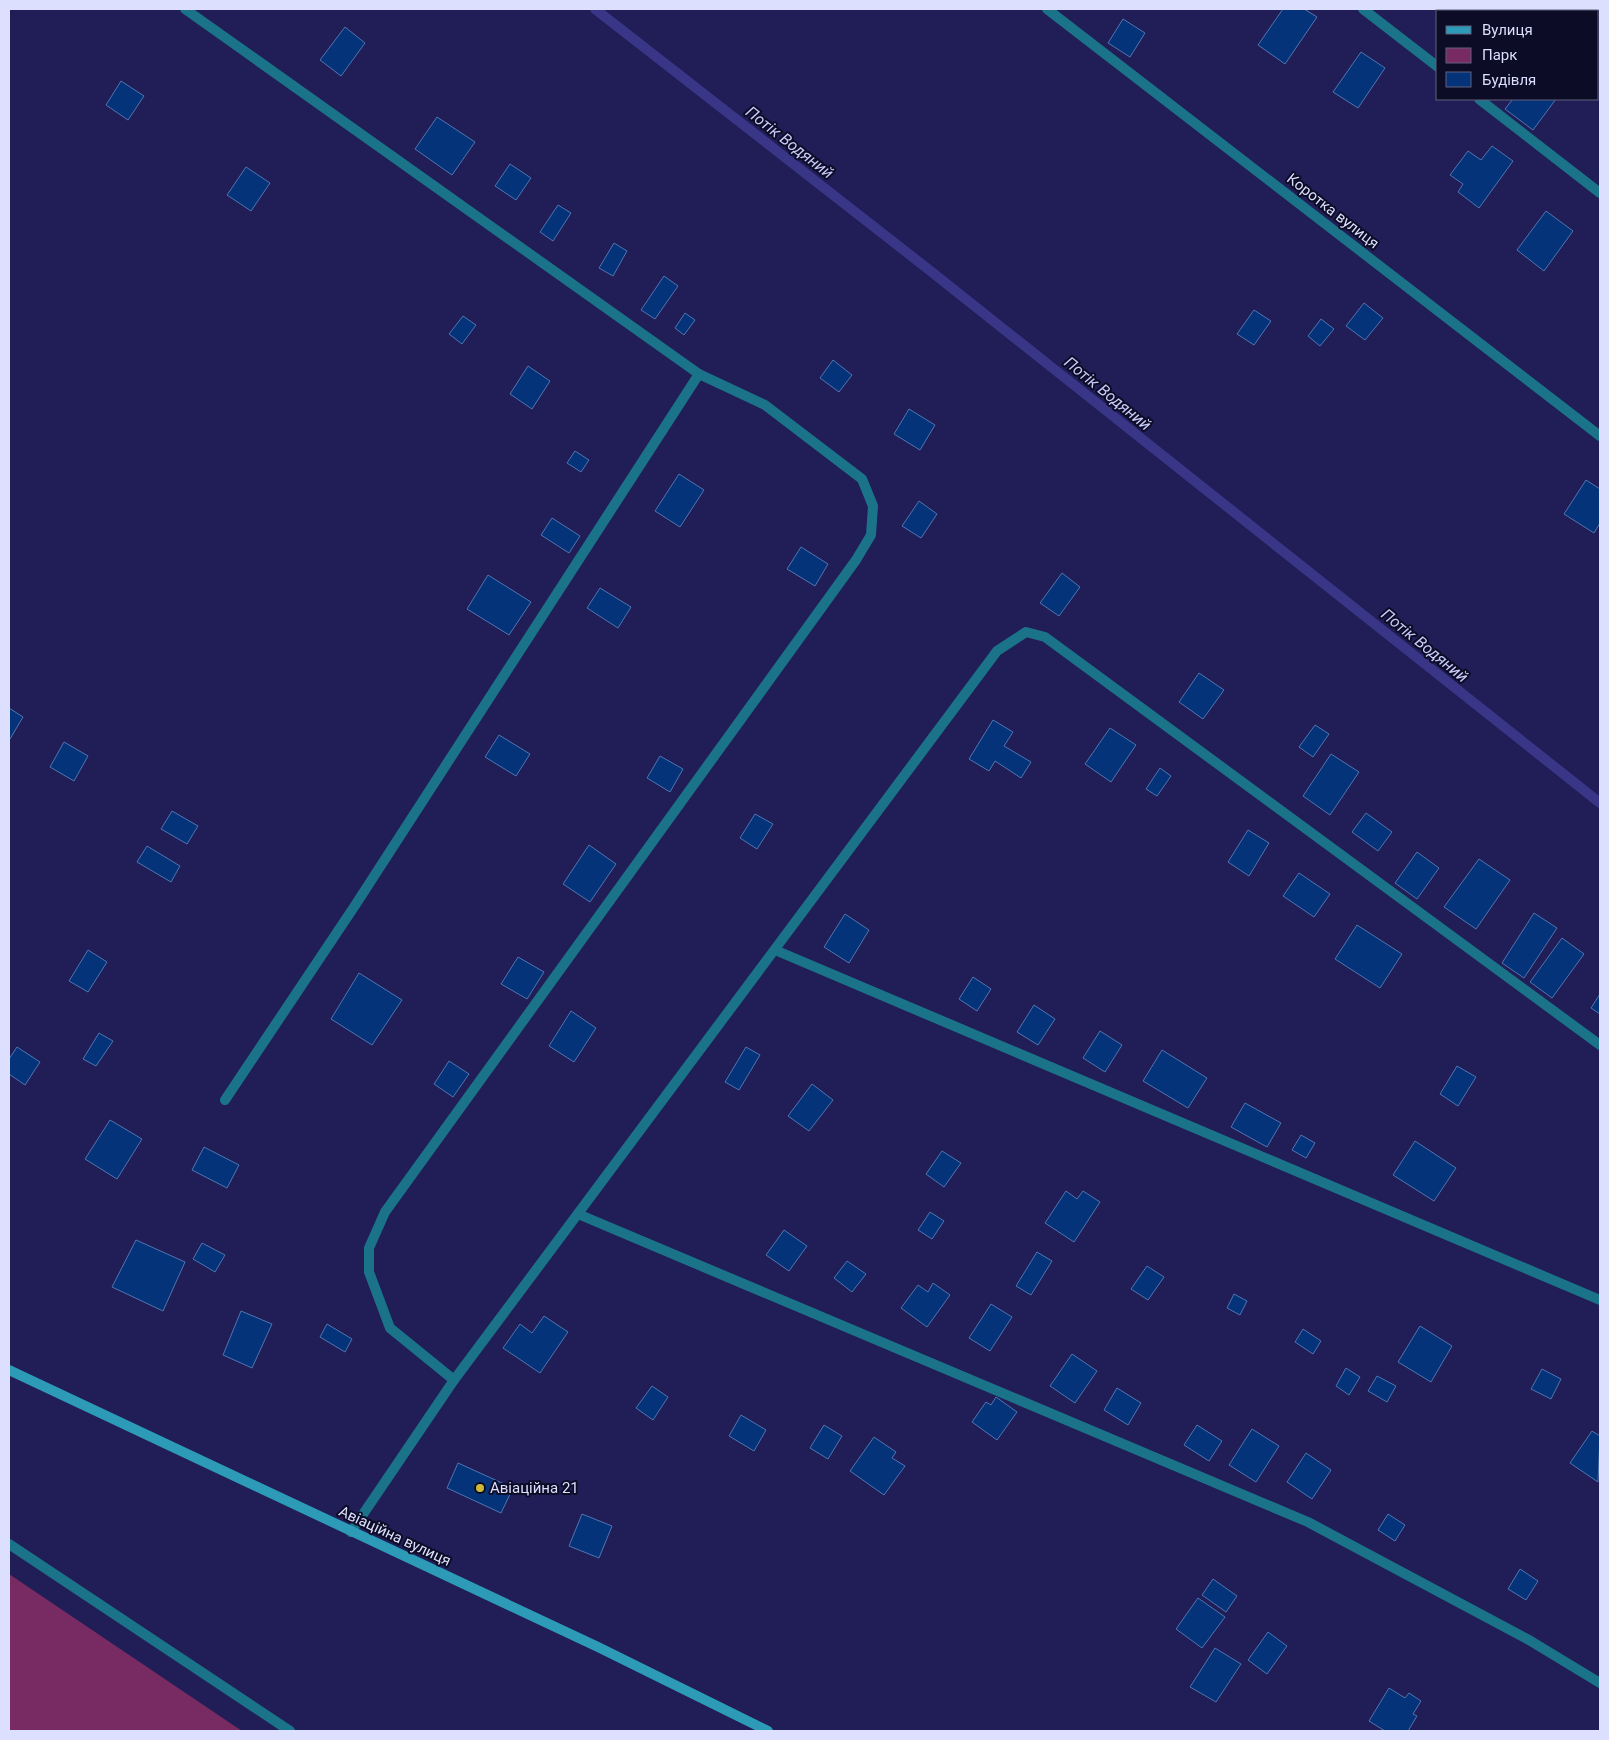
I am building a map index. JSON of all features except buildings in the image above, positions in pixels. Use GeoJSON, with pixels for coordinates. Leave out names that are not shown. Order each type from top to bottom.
{"type":"FeatureCollection","features":[{"type":"Feature","properties":{"kind":"street"},"geometry":{"type":"LineString","coordinates":[[185,9],[700,374],[765,405],[862,479],[873,506],[871,535],[856,560],[385,1212],[369,1248],[369,1272],[390,1328],[454,1380]]}},
{"type":"Feature","properties":{"kind":"street","name":"Коротка вулиця"},"geometry":{"type":"LineString","coordinates":[[1047,9],[1600,436]]}},
{"type":"Feature","properties":{"kind":"street"},"geometry":{"type":"LineString","coordinates":[[1363,9],[1436,65]]}},
{"type":"Feature","properties":{"kind":"street"},"geometry":{"type":"LineString","coordinates":[[1480,100],[1600,193]]}},
{"type":"Feature","properties":{"kind":"street"},"geometry":{"type":"LineString","coordinates":[[225,1100],[356,904],[700,374]]}},
{"type":"Feature","properties":{"kind":"street"},"geometry":{"type":"LineString","coordinates":[[351,1532],[454,1380],[998,651],[1026,632],[1045,637],[1600,1045]]}},
{"type":"Feature","properties":{"kind":"street"},"geometry":{"type":"LineString","coordinates":[[775,950],[1600,1300]]}},
{"type":"Feature","properties":{"kind":"street"},"geometry":{"type":"LineString","coordinates":[[578,1214],[1308,1522],[1529,1640],[1600,1683]]}},
{"type":"Feature","properties":{"kind":"street","name":"Авіаційна вулиця"},"geometry":{"type":"LineString","coordinates":[[9,1370],[598,1647],[768,1731]]}},
{"type":"Feature","properties":{"kind":"street"},"geometry":{"type":"LineString","coordinates":[[9,1544],[290,1731]]}},
{"type":"Feature","properties":{"kind":"green space"},"geometry":{"type":"Polygon","coordinates":[[[9,1574],[242,1731],[9,1731],[9,1574]]]}},
{"type":"Feature","properties":{"kind":"waterway","name":"Потік Водяний"},"geometry":{"type":"LineString","coordinates":[[595,9],[928,269],[1600,803]]}},
{"type":"Feature","properties":{"kind":"place","name":"Авіаційна 21"},"geometry":{"type":"Point","coordinates":[480,1488]}}]}
